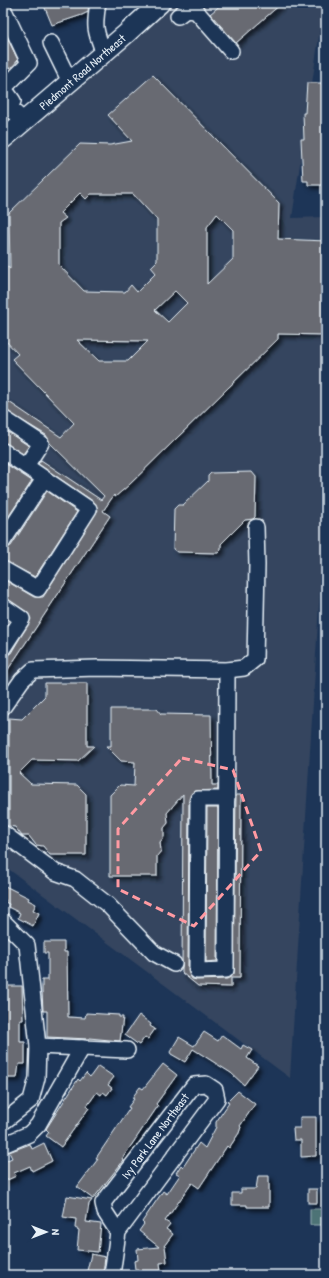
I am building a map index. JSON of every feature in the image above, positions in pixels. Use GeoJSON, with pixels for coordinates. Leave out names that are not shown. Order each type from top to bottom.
{"type":"FeatureCollection","features":[{"type":"Feature","properties":{"kind":"main road","name":"Piedmont Road Northeast"},"geometry":{"type":"LineString","coordinates":[[3,139],[160,3]]}},
{"type":"Feature","properties":{"kind":"street"},"geometry":{"type":"LineString","coordinates":[[98,3],[94,22],[104,53]]}},
{"type":"Feature","properties":{"kind":"street"},"geometry":{"type":"LineString","coordinates":[[166,3],[180,21],[186,10],[196,11],[231,51]]}},
{"type":"Feature","properties":{"kind":"street"},"geometry":{"type":"LineString","coordinates":[[3,8],[29,63],[3,89]]}},
{"type":"Feature","properties":{"kind":"street"},"geometry":{"type":"LineString","coordinates":[[51,43],[70,82]]}},
{"type":"Feature","properties":{"kind":"street"},"geometry":{"type":"LineString","coordinates":[[3,93],[8,94],[13,101],[7,108],[24,121]]}},
{"type":"Feature","properties":{"kind":"street"},"geometry":{"type":"LineString","coordinates":[[3,418],[41,443],[26,466]]}},
{"type":"Feature","properties":{"kind":"street"},"geometry":{"type":"LineString","coordinates":[[3,452],[89,509],[38,589],[3,569]]}},
{"type":"Feature","properties":{"kind":"street"},"geometry":{"type":"LineString","coordinates":[[3,541],[44,479]]}},
{"type":"Feature","properties":{"kind":"street"},"geometry":{"type":"LineString","coordinates":[[3,706],[22,680],[33,670],[97,668],[227,670],[244,668],[255,659],[258,565],[256,527]]}},
{"type":"Feature","properties":{"kind":"street"},"geometry":{"type":"LineString","coordinates":[[3,606],[22,619],[3,648]]}},
{"type":"Feature","properties":{"kind":"street"},"geometry":{"type":"LineString","coordinates":[[226,799],[198,799],[197,971],[226,970],[227,670]]}},
{"type":"Feature","properties":{"kind":"street"},"geometry":{"type":"LineString","coordinates":[[3,833],[55,872],[75,879],[108,905],[154,953],[174,964]]}},
{"type":"Feature","properties":{"kind":"street"},"geometry":{"type":"LineString","coordinates":[[3,921],[27,945],[38,1046],[37,1078],[31,1100],[6,1120],[3,1120]]}},
{"type":"Feature","properties":{"kind":"street"},"geometry":{"type":"LineString","coordinates":[[38,1046],[127,1050]]}},
{"type":"Feature","properties":{"kind":"street"},"geometry":{"type":"LineString","coordinates":[[3,1145],[29,1134],[38,1125],[82,1048]]}},
{"type":"Feature","properties":{"kind":"street","name":"Ivy Park Lane Northeast"},"geometry":{"type":"LineString","coordinates":[[112,1275],[118,1232],[217,1099],[215,1090],[206,1084],[194,1085],[103,1203],[105,1212],[118,1232]]}},
{"type":"Feature","properties":{"kind":"street"},"geometry":{"type":"LineString","coordinates":[[28,1102],[46,1111]]}},
{"type":"Feature","properties":{"kind":"highlighted area"},"geometry":{"type":"Polygon","coordinates":[[[182,758],[233,770],[261,851],[194,926],[118,889],[118,829],[182,758]]]}},
{"type":"Feature","properties":{"kind":"shaded area"},"geometry":{"type":"Polygon","coordinates":[[[151,3],[324,3],[292,218],[326,217],[326,550],[322,556],[290,1078],[3,865],[3,138],[151,3]]]}},
{"type":"Feature","properties":{"kind":"green space"},"geometry":{"type":"Polygon","coordinates":[[[310,1209],[326,1209],[326,1225],[310,1225],[310,1209]]]}},
{"type":"Feature","properties":{"kind":"building"},"geometry":{"type":"Polygon","coordinates":[[[43,3],[89,3],[88,12],[52,25],[43,3]]]}},
{"type":"Feature","properties":{"kind":"building"},"geometry":{"type":"Polygon","coordinates":[[[223,3],[282,3],[236,43],[210,14],[223,3]]]}},
{"type":"Feature","properties":{"kind":"building"},"geometry":{"type":"Polygon","coordinates":[[[3,29],[18,60],[13,66],[6,70],[3,63],[3,29]]]}},
{"type":"Feature","properties":{"kind":"building"},"geometry":{"type":"Polygon","coordinates":[[[153,75],[279,203],[278,239],[326,241],[326,335],[278,334],[278,339],[129,485],[115,497],[114,495],[103,511],[110,516],[3,677],[3,657],[11,653],[31,619],[27,612],[3,597],[3,579],[34,597],[43,597],[98,510],[94,502],[38,464],[41,460],[101,500],[104,496],[50,443],[46,435],[3,409],[3,398],[61,437],[74,423],[12,359],[18,354],[3,338],[3,263],[10,269],[9,213],[80,144],[110,145],[132,141],[108,115],[153,75]],[[80,193],[60,213],[66,218],[59,223],[59,265],[84,291],[125,292],[131,285],[137,292],[156,273],[151,267],[157,261],[157,220],[133,194],[91,194],[86,199],[80,193]],[[217,214],[207,227],[207,284],[233,259],[233,230],[217,214]],[[175,291],[155,310],[168,322],[187,303],[175,291]],[[77,340],[99,361],[128,361],[148,341],[77,340]]]}},
{"type":"Feature","properties":{"kind":"building"},"geometry":{"type":"Polygon","coordinates":[[[307,83],[322,83],[322,85],[326,85],[326,185],[308,185],[308,181],[303,181],[301,139],[304,139],[303,113],[305,113],[307,83]]]}},
{"type":"Feature","properties":{"kind":"building"},"geometry":{"type":"Polygon","coordinates":[[[3,429],[29,446],[23,454],[3,442],[3,429]]]}},
{"type":"Feature","properties":{"kind":"building"},"geometry":{"type":"Polygon","coordinates":[[[3,462],[32,481],[3,525],[3,462]]]}},
{"type":"Feature","properties":{"kind":"building"},"geometry":{"type":"Polygon","coordinates":[[[252,472],[256,477],[255,517],[253,519],[245,520],[221,544],[221,550],[218,553],[177,552],[173,549],[174,509],[178,505],[183,505],[208,481],[208,476],[211,473],[252,472]]]}},
{"type":"Feature","properties":{"kind":"building"},"geometry":{"type":"Polygon","coordinates":[[[47,491],[77,512],[35,577],[3,560],[3,550],[11,546],[47,491]]]}},
{"type":"Feature","properties":{"kind":"building"},"geometry":{"type":"Polygon","coordinates":[[[45,683],[87,683],[87,746],[94,746],[78,761],[32,760],[19,773],[31,784],[77,785],[86,794],[86,855],[50,855],[43,846],[36,845],[29,836],[22,836],[15,827],[9,826],[9,718],[22,719],[45,696],[45,683]]]}},
{"type":"Feature","properties":{"kind":"building"},"geometry":{"type":"Polygon","coordinates":[[[111,709],[157,709],[161,714],[211,715],[212,785],[218,785],[218,790],[194,791],[189,799],[188,971],[192,979],[197,980],[227,979],[234,974],[236,795],[241,795],[240,978],[231,978],[231,987],[198,986],[182,973],[183,794],[167,813],[168,823],[164,828],[164,837],[160,842],[161,851],[157,856],[157,876],[110,876],[110,795],[120,785],[134,786],[135,762],[121,761],[106,746],[111,746],[111,709]]]}},
{"type":"Feature","properties":{"kind":"building"},"geometry":{"type":"Polygon","coordinates":[[[207,808],[218,808],[217,961],[206,962],[207,808]]]}},
{"type":"Feature","properties":{"kind":"building"},"geometry":{"type":"Polygon","coordinates":[[[3,885],[29,898],[28,900],[36,904],[33,910],[39,913],[33,926],[18,918],[20,913],[8,907],[9,904],[3,899],[3,885]]]}},
{"type":"Feature","properties":{"kind":"building"},"geometry":{"type":"Polygon","coordinates":[[[44,942],[64,942],[64,952],[67,952],[68,1017],[85,1018],[86,1013],[119,1015],[119,1017],[123,1017],[120,1041],[89,1038],[47,1037],[47,1011],[43,1011],[42,980],[48,980],[48,953],[44,953],[44,942]]]}},
{"type":"Feature","properties":{"kind":"building"},"geometry":{"type":"Polygon","coordinates":[[[3,986],[22,986],[23,1020],[20,1020],[20,1042],[25,1042],[25,1064],[19,1064],[17,1078],[3,1078],[3,986]]]}},
{"type":"Feature","properties":{"kind":"building"},"geometry":{"type":"Polygon","coordinates":[[[139,1015],[155,1029],[148,1039],[145,1037],[139,1045],[125,1035],[139,1015]]]}},
{"type":"Feature","properties":{"kind":"building"},"geometry":{"type":"Polygon","coordinates":[[[204,1032],[218,1041],[222,1035],[241,1049],[243,1045],[252,1050],[247,1058],[258,1066],[244,1085],[231,1073],[193,1049],[185,1062],[171,1054],[170,1052],[179,1037],[194,1046],[204,1032]]]}},
{"type":"Feature","properties":{"kind":"building"},"geometry":{"type":"Polygon","coordinates":[[[163,1064],[177,1075],[156,1104],[158,1106],[122,1159],[124,1160],[93,1199],[77,1187],[98,1159],[96,1158],[130,1108],[128,1107],[134,1099],[132,1098],[140,1087],[143,1089],[163,1064]]]}},
{"type":"Feature","properties":{"kind":"building"},"geometry":{"type":"Polygon","coordinates":[[[98,1066],[114,1077],[108,1085],[112,1088],[107,1095],[103,1092],[101,1095],[97,1092],[87,1106],[89,1108],[61,1147],[46,1136],[49,1132],[46,1129],[78,1079],[80,1081],[86,1073],[90,1077],[98,1066]]]}},
{"type":"Feature","properties":{"kind":"building"},"geometry":{"type":"Polygon","coordinates":[[[238,1091],[255,1104],[240,1126],[239,1133],[229,1148],[227,1146],[199,1188],[192,1183],[165,1221],[170,1224],[166,1229],[173,1234],[164,1246],[167,1262],[160,1263],[161,1271],[139,1274],[138,1269],[135,1269],[134,1261],[138,1260],[137,1249],[159,1247],[139,1231],[144,1224],[142,1222],[163,1191],[167,1194],[180,1175],[176,1173],[181,1165],[183,1167],[199,1143],[205,1148],[216,1127],[216,1122],[229,1103],[227,1102],[238,1091]]]}},
{"type":"Feature","properties":{"kind":"building"},"geometry":{"type":"Polygon","coordinates":[[[300,1117],[316,1117],[316,1156],[301,1157],[301,1140],[294,1140],[293,1128],[300,1128],[300,1117]]]}},
{"type":"Feature","properties":{"kind":"building"},"geometry":{"type":"Polygon","coordinates":[[[44,1143],[52,1161],[32,1171],[30,1166],[14,1173],[16,1176],[3,1182],[3,1162],[12,1158],[9,1152],[30,1144],[32,1149],[44,1143]]]}},
{"type":"Feature","properties":{"kind":"building"},"geometry":{"type":"Polygon","coordinates":[[[258,1176],[269,1176],[269,1207],[232,1205],[232,1193],[241,1193],[241,1189],[256,1189],[258,1176]]]}},
{"type":"Feature","properties":{"kind":"building"},"geometry":{"type":"Polygon","coordinates":[[[308,1189],[317,1189],[317,1203],[308,1203],[308,1189]]]}},
{"type":"Feature","properties":{"kind":"building"},"geometry":{"type":"Polygon","coordinates":[[[67,1196],[92,1200],[89,1204],[86,1222],[101,1224],[98,1252],[77,1250],[79,1230],[75,1228],[76,1219],[63,1217],[67,1196]]]}},
{"type":"Feature","properties":{"kind":"building"},"geometry":{"type":"Polygon","coordinates":[[[91,1254],[105,1257],[103,1275],[90,1275],[91,1272],[87,1271],[91,1254]]]}}]}
